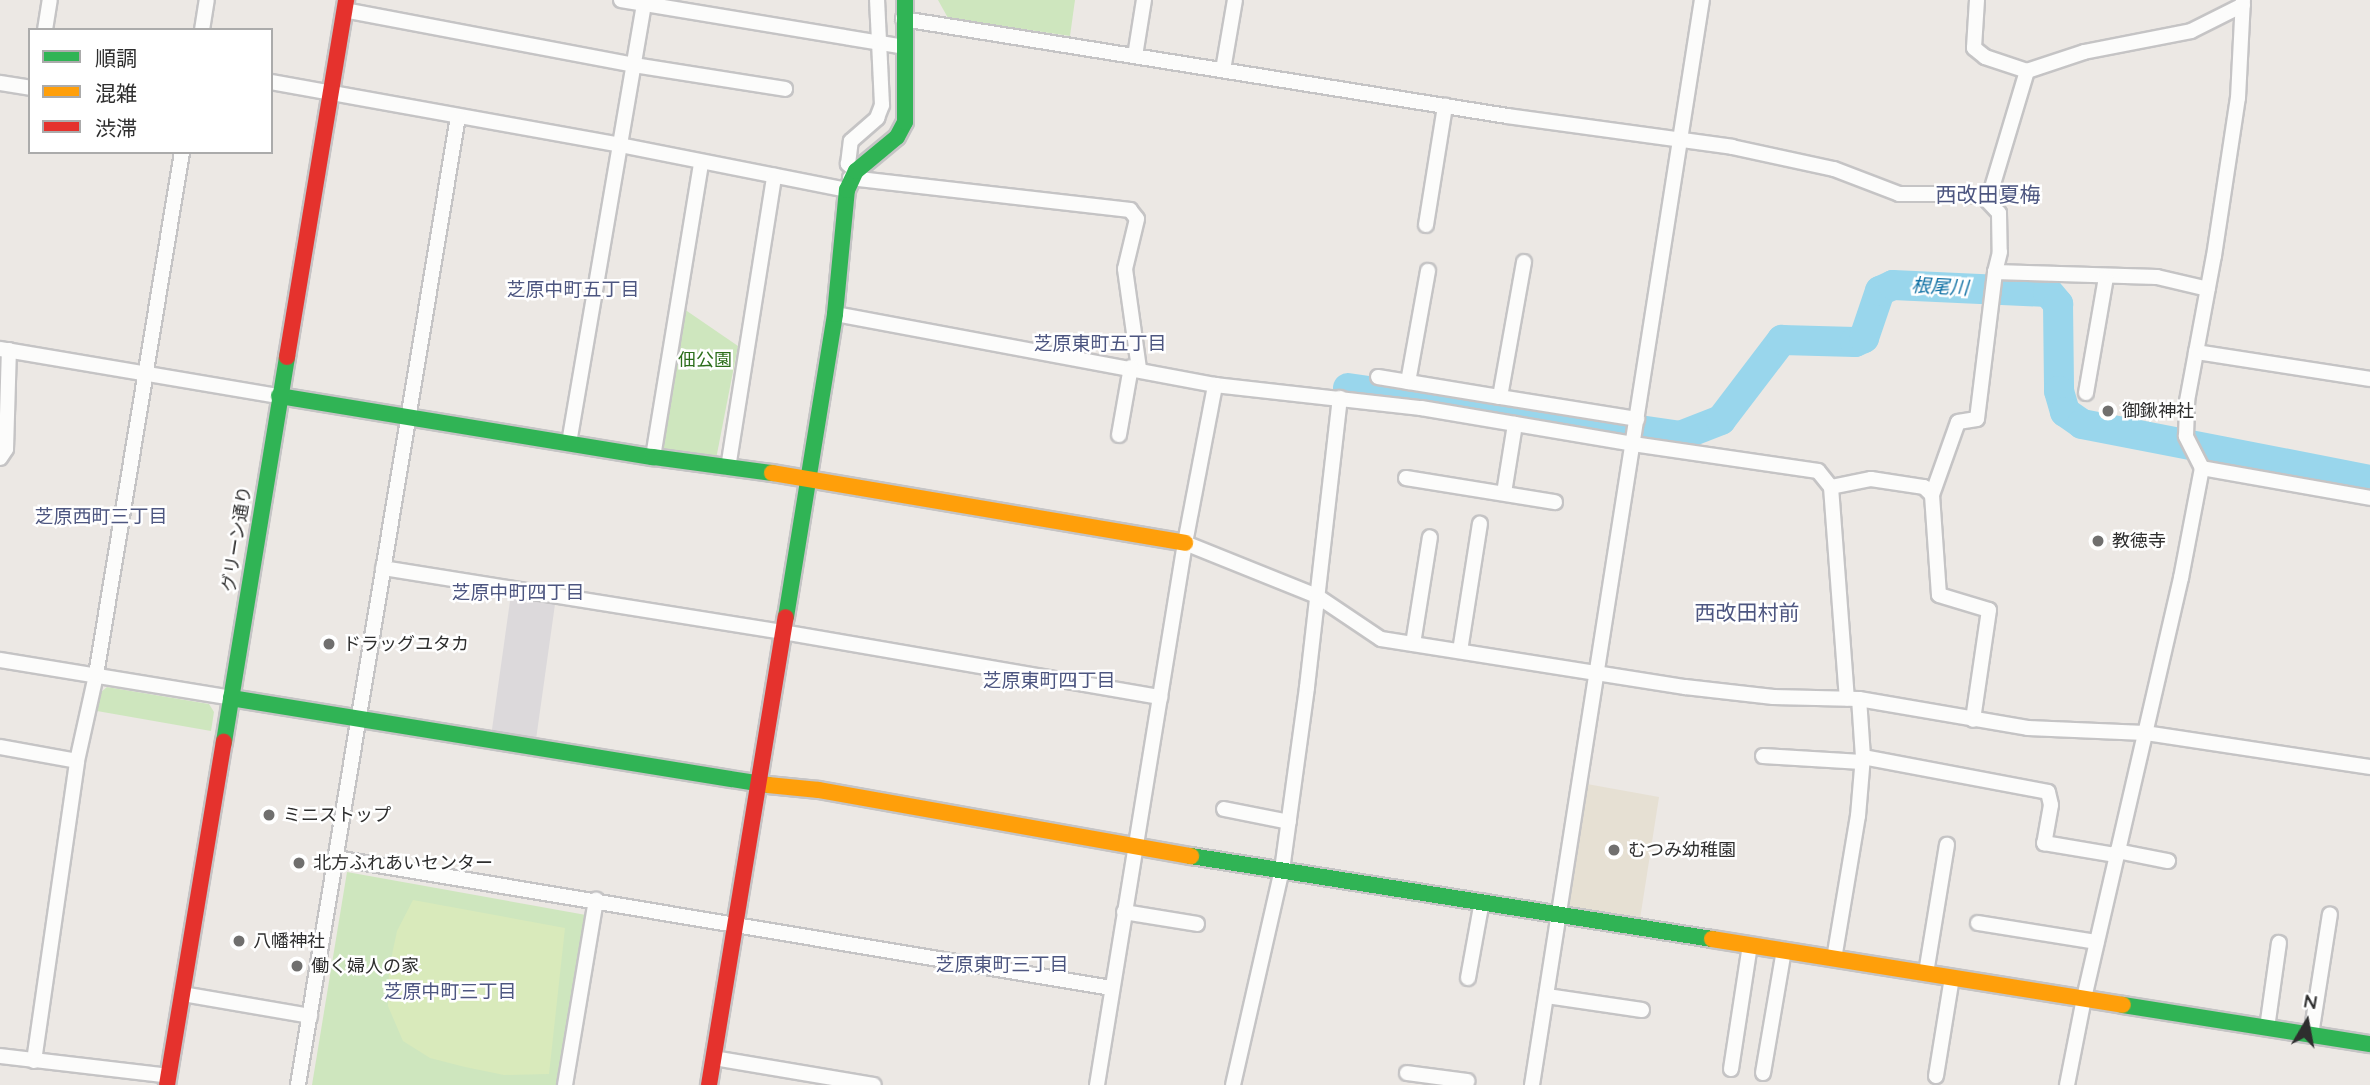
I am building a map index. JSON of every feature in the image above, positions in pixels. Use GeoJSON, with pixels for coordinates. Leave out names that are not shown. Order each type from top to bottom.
{"type":"FeatureCollection","features":[{"type":"Feature","properties":{"kind":"street"},"geometry":{"type":"LineString","coordinates":[[45,28],[50,0]]}},
{"type":"Feature","properties":{"kind":"street"},"geometry":{"type":"LineString","coordinates":[[202,28],[207,0]]}},
{"type":"Feature","properties":{"kind":"street"},"geometry":{"type":"LineString","coordinates":[[621,0],[904,47]]}},
{"type":"Feature","properties":{"kind":"street"},"geometry":{"type":"LineString","coordinates":[[709,1085],[835,314],[851,180],[848,164],[851,141],[877,118],[882,105],[877,0]]}},
{"type":"Feature","properties":{"kind":"street"},"geometry":{"type":"LineString","coordinates":[[851,180],[897,137],[905,122],[905,0]]}},
{"type":"Feature","properties":{"kind":"street"},"geometry":{"type":"LineString","coordinates":[[1135,56],[1144,0]]}},
{"type":"Feature","properties":{"kind":"street"},"geometry":{"type":"LineString","coordinates":[[1223,70],[1235,0]]}},
{"type":"Feature","properties":{"kind":"street"},"geometry":{"type":"LineString","coordinates":[[1532,1085],[1702,0]]}},
{"type":"Feature","properties":{"kind":"street"},"geometry":{"type":"LineString","coordinates":[[1977,0],[1974,48],[1985,57],[2027,71],[2084,52],[2191,31],[2243,3]]}},
{"type":"Feature","properties":{"kind":"street"},"geometry":{"type":"LineString","coordinates":[[569,443],[644,2]]}},
{"type":"Feature","properties":{"kind":"street"},"geometry":{"type":"LineString","coordinates":[[2067,1085],[2096,942],[2145,733],[2202,468],[2186,436],[2187,401],[2208,289],[2238,98],[2243,3]]}},
{"type":"Feature","properties":{"kind":"street"},"geometry":{"type":"LineString","coordinates":[[345,5],[634,65],[785,89]]}},
{"type":"Feature","properties":{"kind":"street","name":"グリーン通り"},"geometry":{"type":"LineString","coordinates":[[168,1080],[345,5]]}},
{"type":"Feature","properties":{"kind":"street"},"geometry":{"type":"LineString","coordinates":[[903,19],[1445,106],[1732,147],[1834,169],[1899,194],[1963,194],[1984,197],[2000,213],[2000,252],[1995,272],[1977,419],[1958,422],[1932,495],[1939,595],[1989,610],[1986,650],[1973,720]]}},
{"type":"Feature","properties":{"kind":"street"},"geometry":{"type":"LineString","coordinates":[[1988,201],[2027,71]]}},
{"type":"Feature","properties":{"kind":"street"},"geometry":{"type":"LineString","coordinates":[[273,82],[620,145],[774,176],[851,180],[1130,210],[1137,219],[1125,270],[1135,368],[1119,436]]}},
{"type":"Feature","properties":{"kind":"street"},"geometry":{"type":"LineString","coordinates":[[0,83],[28,88]]}},
{"type":"Feature","properties":{"kind":"street"},"geometry":{"type":"LineString","coordinates":[[1426,225],[1445,106]]}},
{"type":"Feature","properties":{"kind":"street"},"geometry":{"type":"LineString","coordinates":[[298,1085],[458,116]]}},
{"type":"Feature","properties":{"kind":"street"},"geometry":{"type":"LineString","coordinates":[[34,1061],[77,761],[96,676],[182,154]]}},
{"type":"Feature","properties":{"kind":"street"},"geometry":{"type":"LineString","coordinates":[[653,457],[701,163]]}},
{"type":"Feature","properties":{"kind":"street"},"geometry":{"type":"LineString","coordinates":[[728,468],[774,176]]}},
{"type":"Feature","properties":{"kind":"street"},"geometry":{"type":"LineString","coordinates":[[1500,397],[1524,262]]}},
{"type":"Feature","properties":{"kind":"street"},"geometry":{"type":"LineString","coordinates":[[1408,382],[1428,271]]}},
{"type":"Feature","properties":{"kind":"street"},"geometry":{"type":"LineString","coordinates":[[1995,272],[2157,277],[2208,289]]}},
{"type":"Feature","properties":{"kind":"street"},"geometry":{"type":"LineString","coordinates":[[2086,393],[2106,276]]}},
{"type":"Feature","properties":{"kind":"street"},"geometry":{"type":"LineString","coordinates":[[835,314],[1215,384],[1340,398],[1818,471],[1831,487],[1853,699],[1863,760],[1858,816],[1834,958]]}},
{"type":"Feature","properties":{"kind":"street"},"geometry":{"type":"LineString","coordinates":[[0,458],[6,449],[4,349],[145,371],[409,419],[808,478],[1185,543],[1317,596],[1381,639],[1773,697],[1853,699],[2028,728],[2145,733],[2370,767]]}},
{"type":"Feature","properties":{"kind":"street"},"geometry":{"type":"LineString","coordinates":[[2196,352],[2370,379]]}},
{"type":"Feature","properties":{"kind":"street"},"geometry":{"type":"LineString","coordinates":[[1378,377],[1637,419]]}},
{"type":"Feature","properties":{"kind":"street"},"geometry":{"type":"LineString","coordinates":[[1097,1085],[1185,543],[1215,384]]}},
{"type":"Feature","properties":{"kind":"street"},"geometry":{"type":"LineString","coordinates":[[1233,1085],[1282,870],[1340,398]]}},
{"type":"Feature","properties":{"kind":"street"},"geometry":{"type":"LineString","coordinates":[[1504,494],[1515,424]]}},
{"type":"Feature","properties":{"kind":"street"},"geometry":{"type":"LineString","coordinates":[[2202,468],[2370,498]]}},
{"type":"Feature","properties":{"kind":"street"},"geometry":{"type":"LineString","coordinates":[[1405,478],[1555,502]]}},
{"type":"Feature","properties":{"kind":"street"},"geometry":{"type":"LineString","coordinates":[[1831,487],[1871,479],[1924,487],[1932,495]]}},
{"type":"Feature","properties":{"kind":"street"},"geometry":{"type":"LineString","coordinates":[[1460,651],[1480,524]]}},
{"type":"Feature","properties":{"kind":"street"},"geometry":{"type":"LineString","coordinates":[[1413,644],[1430,537]]}},
{"type":"Feature","properties":{"kind":"street"},"geometry":{"type":"LineString","coordinates":[[383,568],[783,632],[1160,697]]}},
{"type":"Feature","properties":{"kind":"street"},"geometry":{"type":"LineString","coordinates":[[0,660],[760,784],[819,790],[1135,847],[2370,1044]]}},
{"type":"Feature","properties":{"kind":"street"},"geometry":{"type":"LineString","coordinates":[[0,747],[77,761]]}},
{"type":"Feature","properties":{"kind":"street"},"geometry":{"type":"LineString","coordinates":[[1763,756],[1863,760],[2048,792],[2051,805],[2044,843],[2168,861]]}},
{"type":"Feature","properties":{"kind":"street"},"geometry":{"type":"LineString","coordinates":[[1224,809],[1289,822]]}},
{"type":"Feature","properties":{"kind":"street"},"geometry":{"type":"LineString","coordinates":[[1926,973],[1947,845]]}},
{"type":"Feature","properties":{"kind":"street"},"geometry":{"type":"LineString","coordinates":[[335,858],[1111,988]]}},
{"type":"Feature","properties":{"kind":"street"},"geometry":{"type":"LineString","coordinates":[[565,1085],[596,900]]}},
{"type":"Feature","properties":{"kind":"street"},"geometry":{"type":"LineString","coordinates":[[1468,978],[1482,901]]}},
{"type":"Feature","properties":{"kind":"street"},"geometry":{"type":"LineString","coordinates":[[1124,912],[1197,924]]}},
{"type":"Feature","properties":{"kind":"street"},"geometry":{"type":"LineString","coordinates":[[2311,1035],[2330,914]]}},
{"type":"Feature","properties":{"kind":"street"},"geometry":{"type":"LineString","coordinates":[[1978,923],[2096,942]]}},
{"type":"Feature","properties":{"kind":"street"},"geometry":{"type":"LineString","coordinates":[[2267,1028],[2279,943]]}},
{"type":"Feature","properties":{"kind":"street"},"geometry":{"type":"LineString","coordinates":[[1731,1069],[1750,945]]}},
{"type":"Feature","properties":{"kind":"street"},"geometry":{"type":"LineString","coordinates":[[1763,1073],[1784,950]]}},
{"type":"Feature","properties":{"kind":"street"},"geometry":{"type":"LineString","coordinates":[[1936,1076],[1952,976]]}},
{"type":"Feature","properties":{"kind":"street"},"geometry":{"type":"LineString","coordinates":[[183,994],[310,1016]]}},
{"type":"Feature","properties":{"kind":"street"},"geometry":{"type":"LineString","coordinates":[[1546,996],[1642,1010]]}},
{"type":"Feature","properties":{"kind":"street"},"geometry":{"type":"LineString","coordinates":[[0,1056],[168,1080]]}},
{"type":"Feature","properties":{"kind":"street"},"geometry":{"type":"LineString","coordinates":[[714,1058],[874,1085]]}},
{"type":"Feature","properties":{"kind":"street"},"geometry":{"type":"LineString","coordinates":[[1407,1073],[1436,1082],[1466,1081]]}},
{"type":"Feature","properties":{"kind":"shaded area"},"geometry":{"type":"Polygon","coordinates":[[[511,594],[556,600],[536,739],[492,733],[511,594]]]}},
{"type":"Feature","properties":{"kind":"shaded area","name":"むつみ幼稚園"},"geometry":{"type":"Polygon","coordinates":[[[1587,784],[1659,797],[1640,919],[1572,909],[1569,903],[1587,784]]]}},
{"type":"Feature","properties":{"kind":"green space"},"geometry":{"type":"Polygon","coordinates":[[[938,0],[1075,0],[1070,36],[948,18],[938,0]]]}},
{"type":"Feature","properties":{"kind":"green space","name":"佃公園"},"geometry":{"type":"Polygon","coordinates":[[[684,309],[738,346],[716,459],[666,452],[661,443],[684,309]]]}},
{"type":"Feature","properties":{"kind":"green space"},"geometry":{"type":"Polygon","coordinates":[[[107,687],[209,704],[214,712],[211,731],[97,711],[101,692],[107,687]]]}},
{"type":"Feature","properties":{"kind":"green space"},"geometry":{"type":"Polygon","coordinates":[[[347,872],[586,915],[558,1085],[312,1085],[347,872]]]}},
{"type":"Feature","properties":{"kind":"green space"},"geometry":{"type":"Polygon","coordinates":[[[413,900],[565,928],[549,1074],[504,1075],[465,1067],[430,1058],[403,1041],[388,1006],[389,969],[397,931],[413,900]]]}},
{"type":"Feature","properties":{"kind":"waterway","name":"根尾川"},"geometry":{"type":"LineString","coordinates":[[1348,388],[1680,436],[1721,420],[1782,340],[1855,342],[1864,338],[1880,291],[1893,285],[2048,292],[2058,304],[2059,391],[2065,412],[2082,424],[2370,480]]}},
{"type":"Feature","properties":{"kind":"traffic: fast"},"geometry":{"type":"LineString","coordinates":[[786,617],[835,314],[847,190],[856,171],[897,137],[905,122],[905,0]]}},
{"type":"Feature","properties":{"kind":"traffic: fast"},"geometry":{"type":"LineString","coordinates":[[224,742],[287,357]]}},
{"type":"Feature","properties":{"kind":"traffic: fast"},"geometry":{"type":"LineString","coordinates":[[279,396],[653,457],[772,473]]}},
{"type":"Feature","properties":{"kind":"traffic: fast"},"geometry":{"type":"LineString","coordinates":[[231,698],[768,785]]}},
{"type":"Feature","properties":{"kind":"traffic: fast"},"geometry":{"type":"LineString","coordinates":[[1191,856],[1712,939]]}},
{"type":"Feature","properties":{"kind":"traffic: fast"},"geometry":{"type":"LineString","coordinates":[[2123,1005],[2370,1044]]}},
{"type":"Feature","properties":{"kind":"traffic: slow"},"geometry":{"type":"LineString","coordinates":[[772,473],[1185,543]]}},
{"type":"Feature","properties":{"kind":"traffic: slow"},"geometry":{"type":"LineString","coordinates":[[768,785],[819,790],[1191,856]]}},
{"type":"Feature","properties":{"kind":"traffic: slow"},"geometry":{"type":"LineString","coordinates":[[1712,939],[2123,1005]]}},
{"type":"Feature","properties":{"kind":"traffic: jam"},"geometry":{"type":"LineString","coordinates":[[287,357],[346,0]]}},
{"type":"Feature","properties":{"kind":"traffic: jam"},"geometry":{"type":"LineString","coordinates":[[709,1085],[786,617]]}},
{"type":"Feature","properties":{"kind":"traffic: jam"},"geometry":{"type":"LineString","coordinates":[[167,1085],[224,742]]}},
{"type":"Feature","properties":{"kind":"place","name":"御鍬神社"},"geometry":{"type":"Point","coordinates":[2108,411]}},
{"type":"Feature","properties":{"kind":"place","name":"教徳寺"},"geometry":{"type":"Point","coordinates":[2098,541]}},
{"type":"Feature","properties":{"kind":"place","name":"ドラッグユタカ"},"geometry":{"type":"Point","coordinates":[329,644]}},
{"type":"Feature","properties":{"kind":"place","name":"ミニストップ"},"geometry":{"type":"Point","coordinates":[269,815]}},
{"type":"Feature","properties":{"kind":"place","name":"むつみ幼稚園"},"geometry":{"type":"Point","coordinates":[1614,850]}},
{"type":"Feature","properties":{"kind":"place","name":"北方ふれあいセンター"},"geometry":{"type":"Point","coordinates":[299,863]}},
{"type":"Feature","properties":{"kind":"place","name":"八幡神社"},"geometry":{"type":"Point","coordinates":[239,941]}},
{"type":"Feature","properties":{"kind":"place","name":"働く婦人の家"},"geometry":{"type":"Point","coordinates":[297,966]}},
{"type":"Feature","properties":{"kind":"district","name":"西改田夏梅"},"geometry":{"type":"Point","coordinates":[1988,194]}},
{"type":"Feature","properties":{"kind":"district","name":"芝原中町五丁目"},"geometry":{"type":"Point","coordinates":[573,290]}},
{"type":"Feature","properties":{"kind":"district","name":"芝原東町五丁目"},"geometry":{"type":"Point","coordinates":[1100,344]}},
{"type":"Feature","properties":{"kind":"district","name":"芝原西町三丁目"},"geometry":{"type":"Point","coordinates":[101,517]}},
{"type":"Feature","properties":{"kind":"district","name":"芝原中町四丁目"},"geometry":{"type":"Point","coordinates":[518,593]}},
{"type":"Feature","properties":{"kind":"district","name":"西改田村前"},"geometry":{"type":"Point","coordinates":[1747,612]}},
{"type":"Feature","properties":{"kind":"district","name":"芝原東町四丁目"},"geometry":{"type":"Point","coordinates":[1049,681]}},
{"type":"Feature","properties":{"kind":"district","name":"芝原東町三丁目"},"geometry":{"type":"Point","coordinates":[1002,965]}},
{"type":"Feature","properties":{"kind":"district","name":"芝原中町三丁目"},"geometry":{"type":"Point","coordinates":[450,992]}}]}
